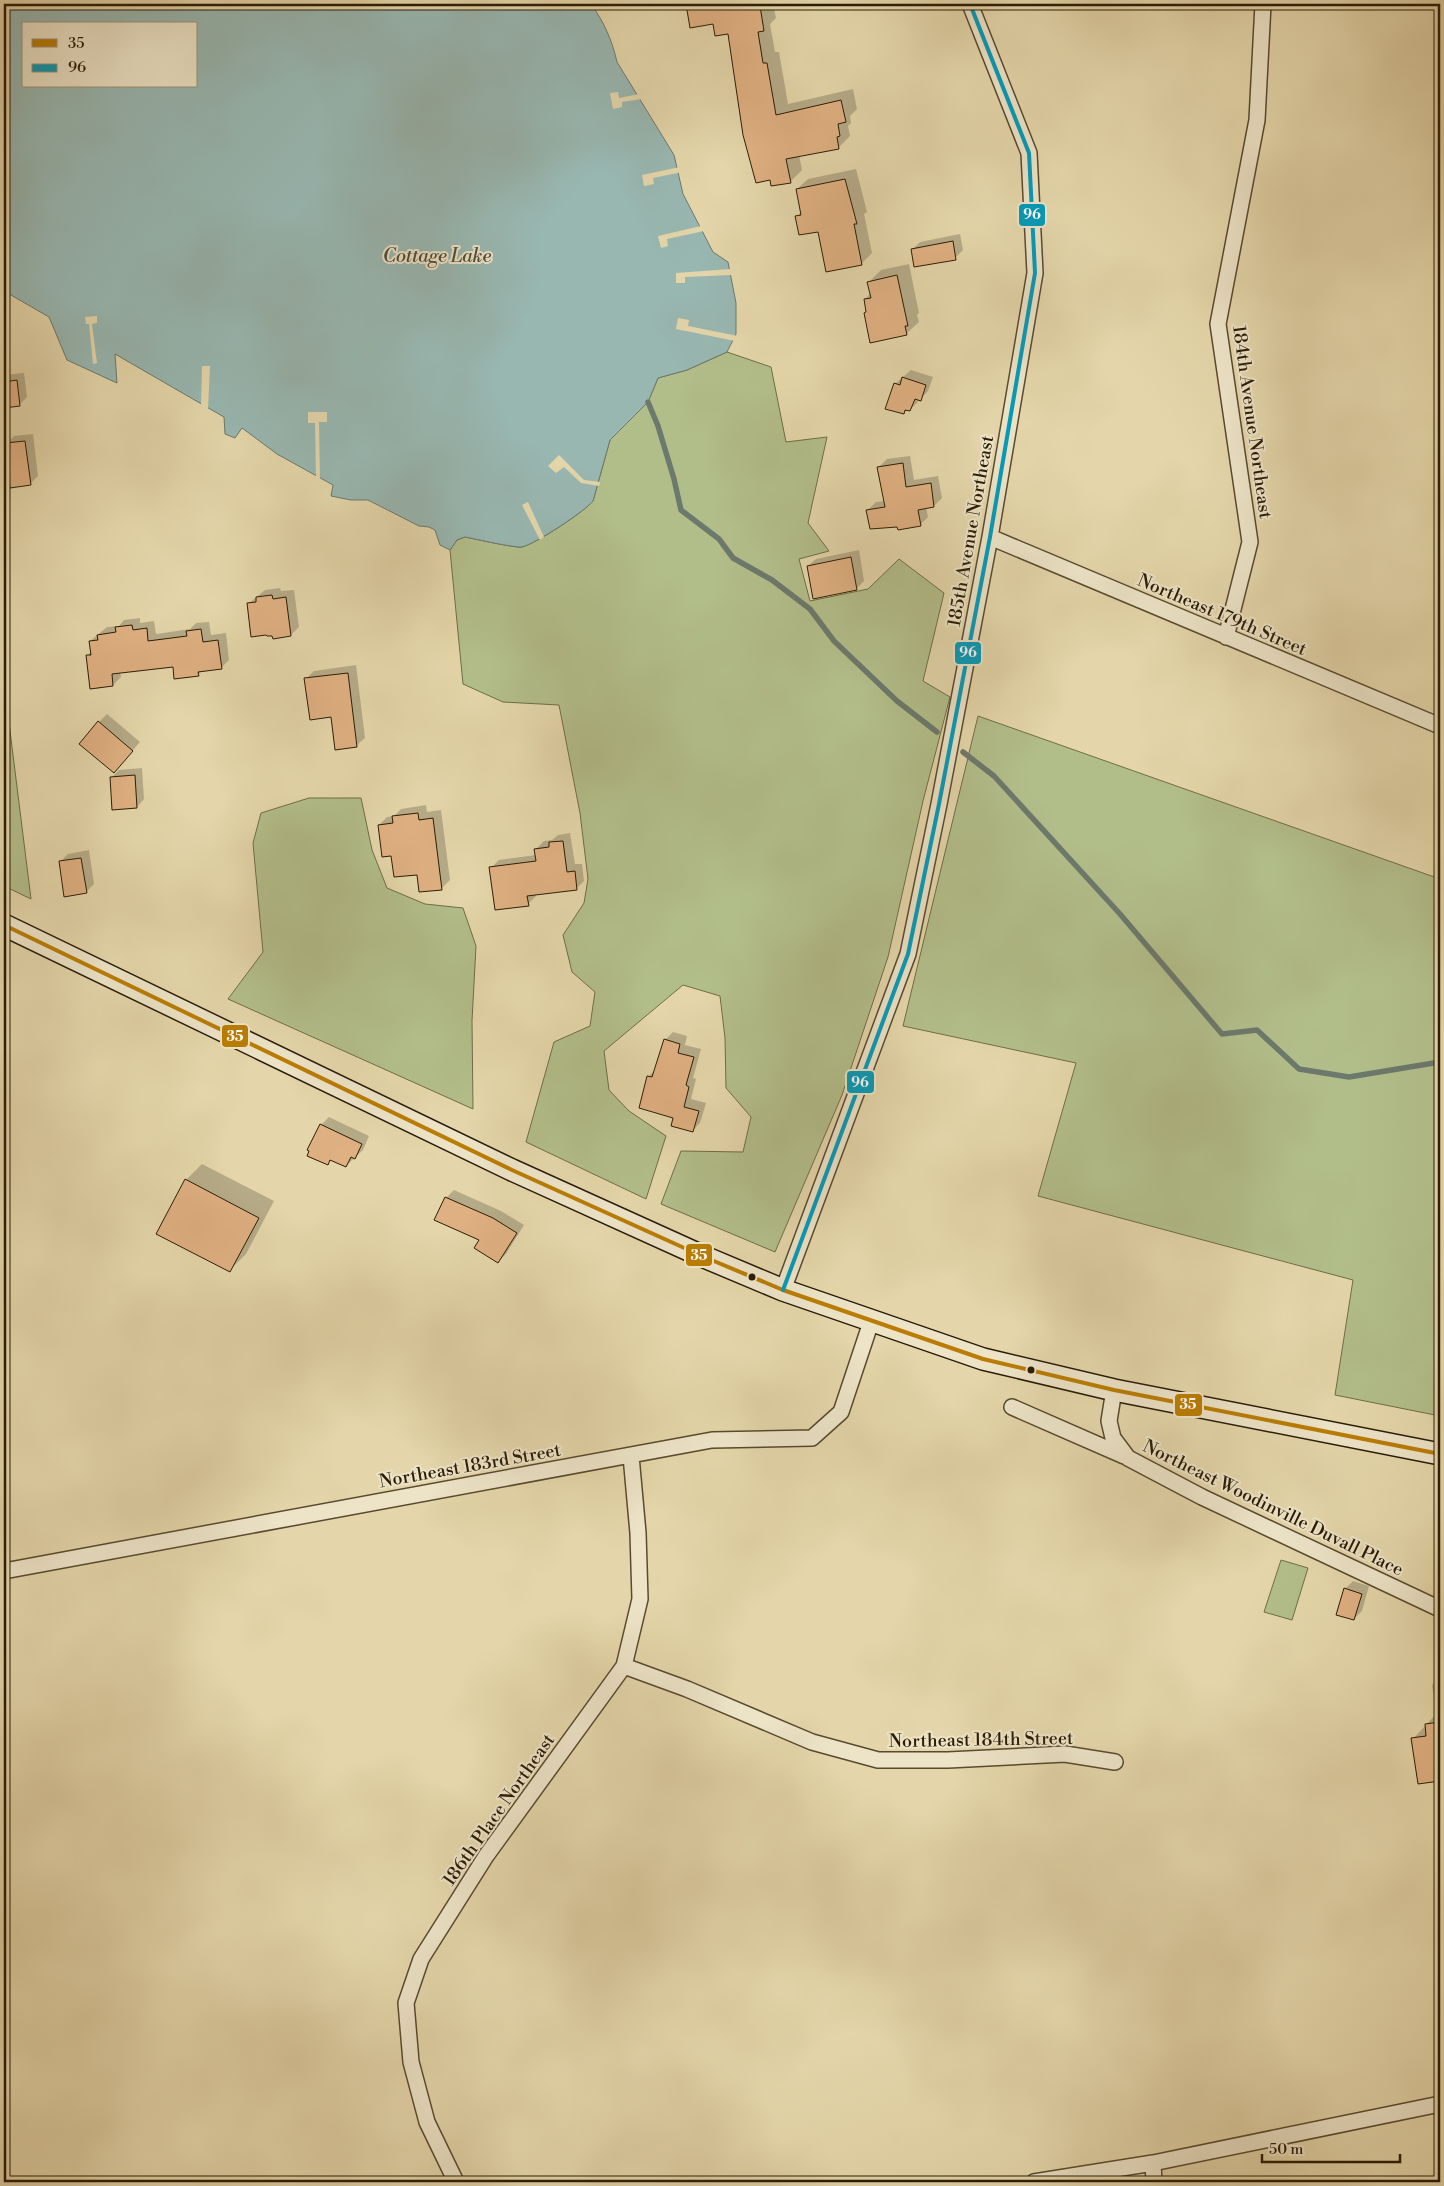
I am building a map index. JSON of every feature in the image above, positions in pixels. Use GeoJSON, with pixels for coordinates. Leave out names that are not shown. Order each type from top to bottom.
{"type":"FeatureCollection","features":[{"type":"Feature","properties":{"kind":"main road"},"geometry":{"type":"LineString","coordinates":[[4,925],[512,1170],[702,1256],[783,1290],[871,1322],[984,1359],[1114,1390],[1440,1454]]}},
{"type":"Feature","properties":{"kind":"street","name":"185th Avenue Northeast"},"geometry":{"type":"LineString","coordinates":[[783,1290],[908,954],[990,537],[1035,273],[1029,153],[970,4]]}},
{"type":"Feature","properties":{"kind":"street","name":"184th Avenue Northeast"},"geometry":{"type":"LineString","coordinates":[[1226,637],[1250,542],[1218,324],[1257,120],[1263,4]]}},
{"type":"Feature","properties":{"kind":"street","name":"Northeast 179th Street"},"geometry":{"type":"LineString","coordinates":[[990,537],[1440,726]]}},
{"type":"Feature","properties":{"kind":"street","name":"Northeast 183rd Street"},"geometry":{"type":"LineString","coordinates":[[4,1571],[712,1440],[812,1438],[841,1412],[871,1322]]}},
{"type":"Feature","properties":{"kind":"street","name":"Northeast Woodinville Duvall Place"},"geometry":{"type":"LineString","coordinates":[[1114,1390],[1109,1421],[1113,1438],[1128,1458],[1202,1497],[1440,1609]]}},
{"type":"Feature","properties":{"kind":"street"},"geometry":{"type":"LineString","coordinates":[[1012,1407],[1128,1458]]}},
{"type":"Feature","properties":{"kind":"street","name":"186th Place Northeast"},"geometry":{"type":"LineString","coordinates":[[456,2182],[427,2122],[411,2062],[406,2003],[420,1959],[486,1856],[624,1666],[640,1599],[638,1533],[631,1456]]}},
{"type":"Feature","properties":{"kind":"street","name":"Northeast 184th Street"},"geometry":{"type":"LineString","coordinates":[[624,1666],[687,1689],[812,1742],[878,1760],[948,1760],[1065,1754],[1115,1762]]}},
{"type":"Feature","properties":{"kind":"street"},"geometry":{"type":"LineString","coordinates":[[1034,2182],[1153,2163],[1440,2104]]}},
{"type":"Feature","properties":{"kind":"street"},"geometry":{"type":"LineString","coordinates":[[1153,2163],[1154,2182]]}},
{"type":"Feature","properties":{"kind":"green space"},"geometry":{"type":"Polygon","coordinates":[[[727,352],[771,367],[786,442],[827,437],[808,523],[829,551],[799,559],[810,601],[868,589],[899,559],[944,593],[923,681],[950,697],[923,801],[888,957],[842,1095],[775,1252],[661,1204],[681,1151],[743,1152],[751,1117],[726,1088],[725,1038],[720,996],[683,985],[604,1051],[609,1090],[629,1111],[666,1136],[646,1199],[526,1142],[554,1042],[590,1026],[595,992],[572,972],[563,935],[584,903],[588,879],[580,813],[559,705],[503,702],[463,684],[450,550],[457,540],[465,537],[522,547],[570,520],[593,501],[610,440],[648,402],[658,378],[687,370],[727,352]]]}},
{"type":"Feature","properties":{"kind":"green space"},"geometry":{"type":"Polygon","coordinates":[[[4,683],[31,899],[4,886],[4,683]]]}},
{"type":"Feature","properties":{"kind":"green space"},"geometry":{"type":"Polygon","coordinates":[[[978,716],[1440,879],[1440,1416],[1335,1395],[1353,1280],[1038,1196],[1076,1063],[903,1026],[978,716]]]}},
{"type":"Feature","properties":{"kind":"green space"},"geometry":{"type":"Polygon","coordinates":[[[309,798],[361,798],[372,850],[387,888],[425,904],[463,908],[476,946],[472,1021],[473,1109],[228,999],[263,952],[253,843],[261,813],[309,798]]]}},
{"type":"Feature","properties":{"kind":"green space"},"geometry":{"type":"Polygon","coordinates":[[[1281,1560],[1308,1568],[1292,1620],[1264,1612],[1281,1560]]]}},
{"type":"Feature","properties":{"kind":"water","name":"Cottage Lake"},"geometry":{"type":"Polygon","coordinates":[[[4,4],[591,4],[607,32],[617,62],[674,155],[683,194],[713,252],[728,262],[736,303],[736,334],[727,352],[687,370],[658,378],[648,402],[610,440],[593,501],[570,520],[522,547],[465,537],[457,540],[450,550],[440,545],[435,530],[429,527],[419,526],[368,500],[351,500],[331,496],[333,485],[277,454],[242,428],[235,438],[225,434],[224,417],[115,354],[117,383],[67,360],[49,317],[4,291],[4,4]]]}},
{"type":"Feature","properties":{"kind":"pier"},"geometry":{"type":"Polygon","coordinates":[[[618,92],[619,98],[639,94],[642,99],[622,102],[622,107],[613,109],[610,93],[618,92]]]}},
{"type":"Feature","properties":{"kind":"pier"},"geometry":{"type":"Polygon","coordinates":[[[680,167],[682,172],[653,178],[654,184],[644,186],[642,175],[680,167]]]}},
{"type":"Feature","properties":{"kind":"pier"},"geometry":{"type":"Polygon","coordinates":[[[701,226],[704,231],[667,239],[668,246],[661,248],[658,236],[701,226]]]}},
{"type":"Feature","properties":{"kind":"pier"},"geometry":{"type":"Polygon","coordinates":[[[731,269],[732,275],[685,277],[685,283],[676,283],[676,273],[731,269]]]}},
{"type":"Feature","properties":{"kind":"pier"},"geometry":{"type":"Polygon","coordinates":[[[97,316],[97,323],[92,324],[97,363],[93,364],[89,324],[86,324],[85,317],[97,316]]]}},
{"type":"Feature","properties":{"kind":"pier"},"geometry":{"type":"Polygon","coordinates":[[[678,318],[689,320],[688,326],[738,336],[735,341],[676,329],[678,318]]]}},
{"type":"Feature","properties":{"kind":"pier"},"geometry":{"type":"Polygon","coordinates":[[[202,366],[210,366],[208,409],[201,406],[202,366]]]}},
{"type":"Feature","properties":{"kind":"pier"},"geometry":{"type":"Polygon","coordinates":[[[308,412],[327,412],[327,422],[319,422],[320,481],[316,478],[315,423],[308,423],[308,412]]]}},
{"type":"Feature","properties":{"kind":"pier"},"geometry":{"type":"Polygon","coordinates":[[[559,455],[584,480],[600,482],[599,486],[581,483],[564,467],[556,473],[548,466],[559,455]]]}},
{"type":"Feature","properties":{"kind":"pier"},"geometry":{"type":"Polygon","coordinates":[[[528,502],[544,537],[540,540],[522,505],[528,502]]]}},
{"type":"Feature","properties":{"kind":"building"},"geometry":{"type":"Polygon","coordinates":[[[686,4],[738,4],[739,9],[760,6],[764,31],[758,32],[763,63],[767,63],[776,115],[841,100],[846,122],[838,124],[840,136],[837,137],[839,149],[786,159],[791,183],[771,186],[770,180],[756,183],[743,135],[728,34],[715,36],[713,24],[690,28],[686,4]]]}},
{"type":"Feature","properties":{"kind":"building"},"geometry":{"type":"Polygon","coordinates":[[[845,179],[857,224],[854,224],[862,265],[826,272],[818,232],[799,235],[795,216],[801,215],[796,189],[845,179]]]}},
{"type":"Feature","properties":{"kind":"building"},"geometry":{"type":"Polygon","coordinates":[[[953,241],[956,260],[914,267],[911,249],[953,241]]]}},
{"type":"Feature","properties":{"kind":"building"},"geometry":{"type":"Polygon","coordinates":[[[897,275],[908,326],[905,326],[907,335],[870,343],[864,313],[866,312],[864,299],[871,298],[867,282],[897,275]]]}},
{"type":"Feature","properties":{"kind":"building"},"geometry":{"type":"Polygon","coordinates":[[[902,377],[926,385],[921,401],[915,399],[910,411],[905,410],[904,414],[885,409],[894,383],[900,385],[902,377]]]}},
{"type":"Feature","properties":{"kind":"building"},"geometry":{"type":"Polygon","coordinates":[[[17,380],[20,406],[4,408],[4,382],[17,380]]]}},
{"type":"Feature","properties":{"kind":"building"},"geometry":{"type":"Polygon","coordinates":[[[25,441],[31,485],[10,488],[5,443],[25,441]]]}},
{"type":"Feature","properties":{"kind":"building"},"geometry":{"type":"Polygon","coordinates":[[[903,463],[906,487],[931,483],[934,507],[918,510],[921,526],[898,530],[897,527],[870,529],[866,510],[885,507],[877,467],[903,463]]]}},
{"type":"Feature","properties":{"kind":"building"},"geometry":{"type":"Polygon","coordinates":[[[851,557],[857,590],[813,599],[807,566],[851,557]]]}},
{"type":"Feature","properties":{"kind":"building"},"geometry":{"type":"Polygon","coordinates":[[[272,595],[273,599],[286,597],[291,636],[273,639],[272,636],[266,635],[251,637],[247,603],[256,602],[256,597],[272,595]]]}},
{"type":"Feature","properties":{"kind":"building"},"geometry":{"type":"Polygon","coordinates":[[[132,625],[133,630],[147,628],[148,641],[187,636],[186,631],[201,629],[203,642],[218,640],[222,669],[198,672],[199,676],[174,679],[173,667],[112,674],[113,686],[90,689],[86,655],[91,655],[89,641],[98,640],[97,635],[116,632],[115,627],[132,625]]]}},
{"type":"Feature","properties":{"kind":"building"},"geometry":{"type":"Polygon","coordinates":[[[348,673],[357,747],[335,750],[331,717],[310,720],[304,678],[348,673]]]}},
{"type":"Feature","properties":{"kind":"building"},"geometry":{"type":"Polygon","coordinates":[[[98,721],[133,751],[114,773],[79,744],[98,721]]]}},
{"type":"Feature","properties":{"kind":"building"},"geometry":{"type":"Polygon","coordinates":[[[135,775],[137,808],[112,810],[110,777],[135,775]]]}},
{"type":"Feature","properties":{"kind":"building"},"geometry":{"type":"Polygon","coordinates":[[[418,813],[419,820],[433,818],[442,890],[419,892],[417,875],[394,877],[391,856],[382,857],[378,825],[393,823],[392,816],[418,813]]]}},
{"type":"Feature","properties":{"kind":"building"},"geometry":{"type":"Polygon","coordinates":[[[563,841],[567,872],[575,871],[577,890],[527,896],[529,906],[495,910],[489,867],[536,861],[534,849],[549,847],[549,842],[563,841]]]}},
{"type":"Feature","properties":{"kind":"building"},"geometry":{"type":"Polygon","coordinates":[[[81,858],[87,893],[64,897],[59,861],[81,858]]]}},
{"type":"Feature","properties":{"kind":"building"},"geometry":{"type":"Polygon","coordinates":[[[664,1039],[680,1044],[678,1053],[694,1057],[686,1085],[689,1087],[684,1107],[699,1111],[693,1132],[671,1126],[673,1118],[639,1108],[647,1076],[652,1077],[664,1039]]]}},
{"type":"Feature","properties":{"kind":"building"},"geometry":{"type":"Polygon","coordinates":[[[320,1124],[362,1144],[355,1159],[351,1157],[346,1167],[330,1160],[328,1165],[307,1156],[309,1151],[307,1150],[320,1124]]]}},
{"type":"Feature","properties":{"kind":"building"},"geometry":{"type":"Polygon","coordinates":[[[185,1179],[259,1218],[230,1272],[156,1234],[185,1179]]]}},
{"type":"Feature","properties":{"kind":"building"},"geometry":{"type":"Polygon","coordinates":[[[445,1197],[493,1218],[517,1233],[498,1263],[474,1248],[479,1240],[434,1220],[445,1197]]]}},
{"type":"Feature","properties":{"kind":"building"},"geometry":{"type":"Polygon","coordinates":[[[1344,1588],[1362,1594],[1354,1620],[1336,1615],[1344,1588]]]}},
{"type":"Feature","properties":{"kind":"building"},"geometry":{"type":"Polygon","coordinates":[[[1440,1722],[1440,1781],[1418,1784],[1411,1738],[1426,1736],[1425,1724],[1440,1722]]]}},
{"type":"Feature","properties":{"kind":"waterway"},"geometry":{"type":"LineString","coordinates":[[648,402],[658,426],[681,510],[719,539],[733,558],[772,580],[810,609],[834,641],[897,701],[937,732]]}},
{"type":"Feature","properties":{"kind":"waterway"},"geometry":{"type":"LineString","coordinates":[[963,752],[994,776],[1120,914],[1222,1034],[1257,1030],[1299,1069],[1349,1077],[1440,1062]]}},
{"type":"Feature","properties":{"kind":"transit line","name":"96"},"geometry":{"type":"LineString","coordinates":[[783,1290],[908,954],[990,537],[1035,273],[1029,153],[970,4]]}},
{"type":"Feature","properties":{"kind":"transit line","name":"35"},"geometry":{"type":"LineString","coordinates":[[4,925],[512,1170],[702,1256],[783,1290],[983,1359],[1114,1390],[1440,1454]]}}]}
